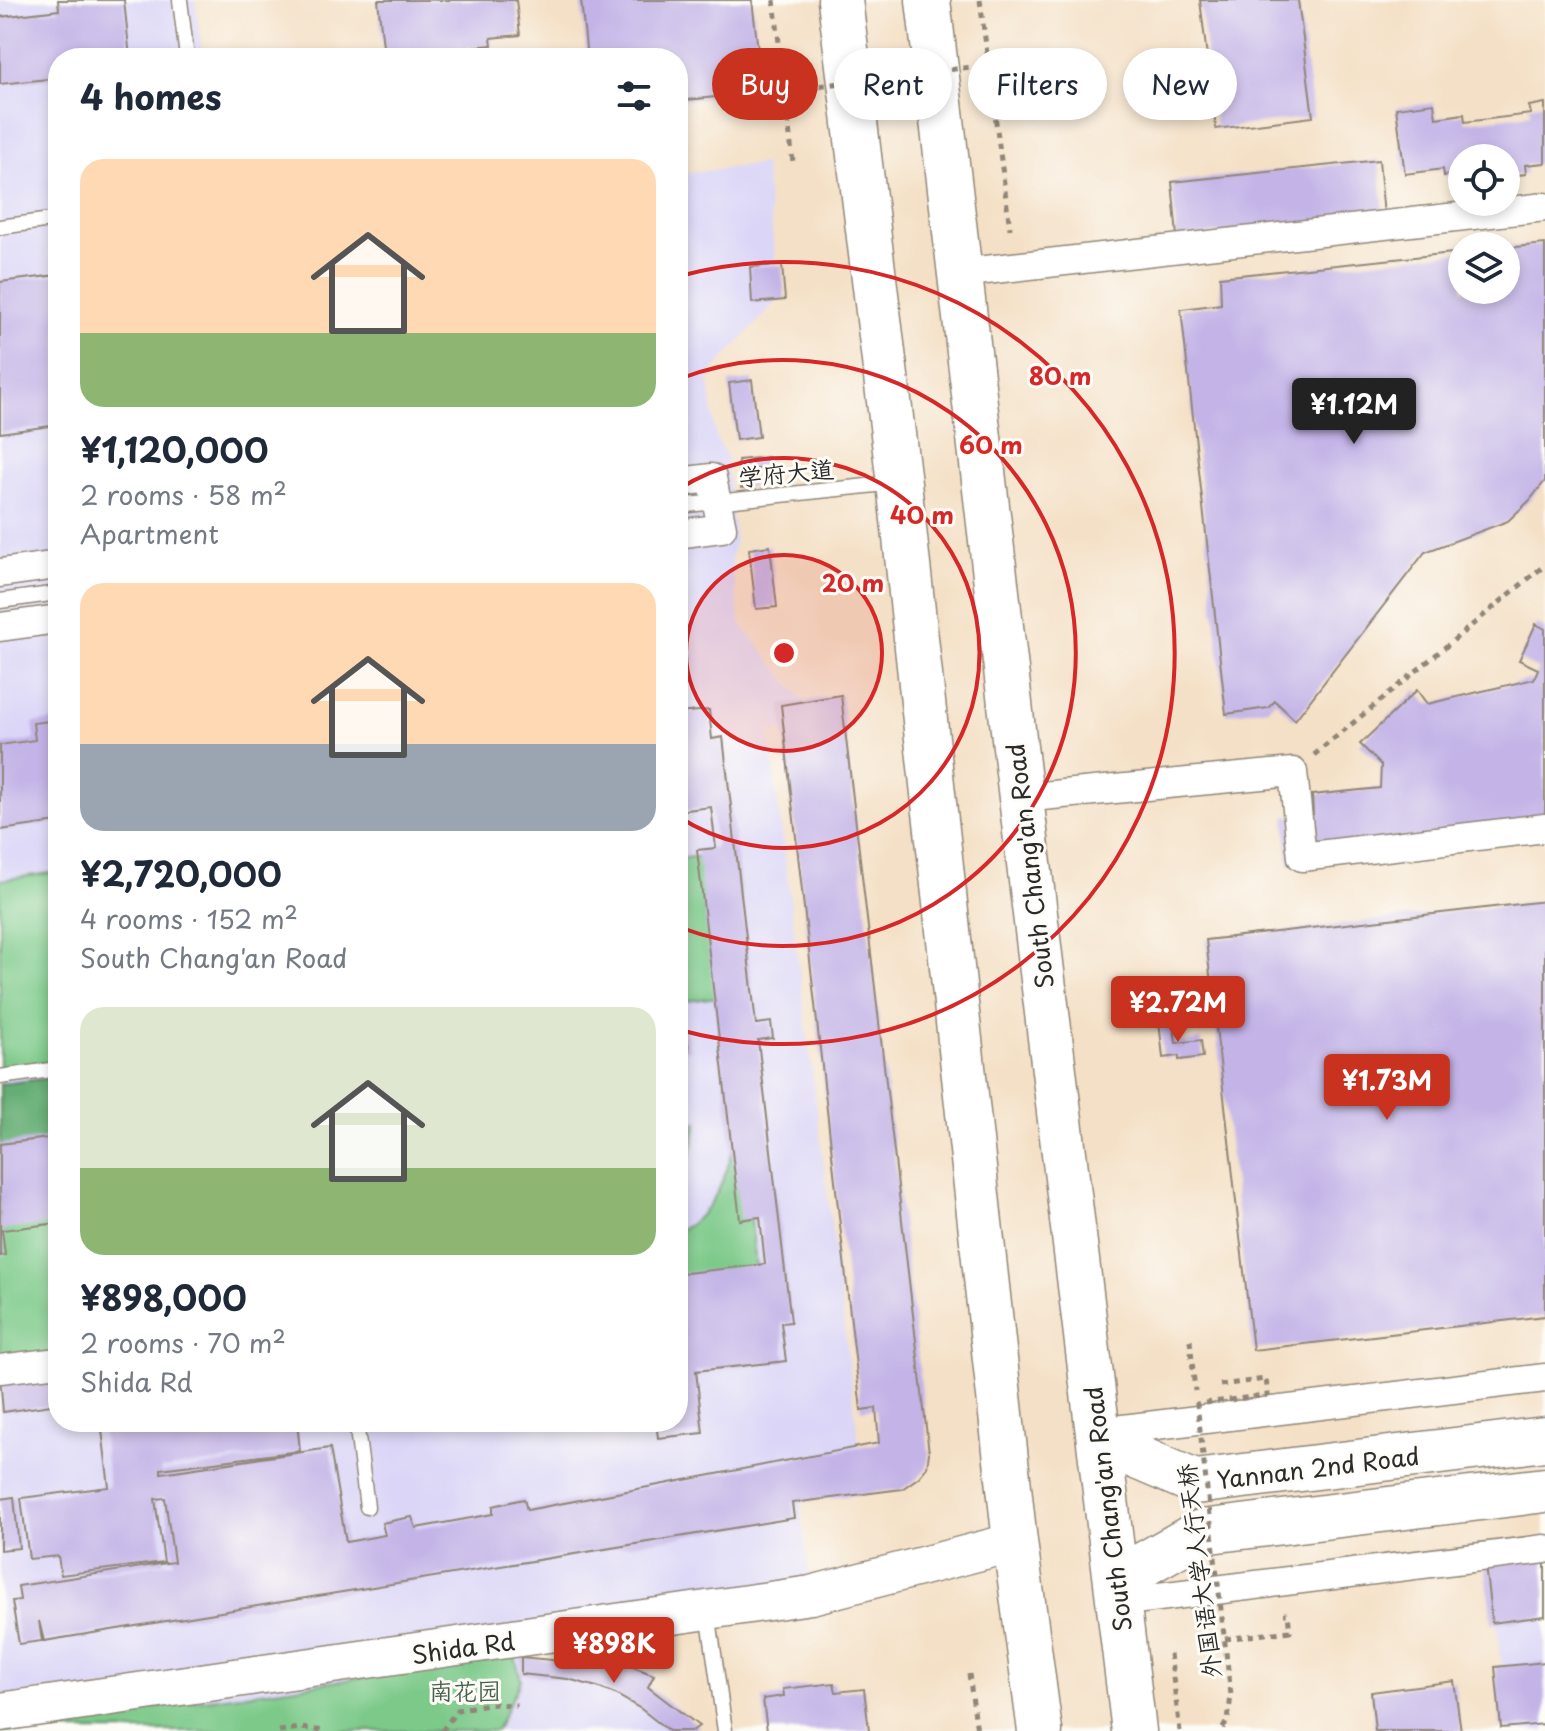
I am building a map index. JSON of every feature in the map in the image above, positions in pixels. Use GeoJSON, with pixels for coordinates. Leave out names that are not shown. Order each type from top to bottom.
{"type":"FeatureCollection","features":[{"type":"Feature","properties":{"kind":"main road"},"geometry":{"type":"LineString","coordinates":[[840,0],[899,483],[1015,1542],[1040,1731]]}},
{"type":"Feature","properties":{"kind":"main road","name":"South Chang'an Road"},"geometry":{"type":"LineString","coordinates":[[928,0],[1134,1731]]}},
{"type":"Feature","properties":{"kind":"main road","name":"Yannan 2nd Road"},"geometry":{"type":"LineString","coordinates":[[1098,1437],[1195,1482],[1545,1439]]}},
{"type":"Feature","properties":{"kind":"main road","name":"Yannan 2nd Road"},"geometry":{"type":"LineString","coordinates":[[1117,1591],[1201,1532],[1545,1490]]}},
{"type":"Feature","properties":{"kind":"street"},"geometry":{"type":"LineString","coordinates":[[959,273],[1545,207]]}},
{"type":"Feature","properties":{"kind":"street"},"geometry":{"type":"LineString","coordinates":[[688,481],[712,478],[722,528],[688,533]]}},
{"type":"Feature","properties":{"kind":"street"},"geometry":{"type":"LineString","coordinates":[[0,573],[48,566]]}},
{"type":"Feature","properties":{"kind":"street"},"geometry":{"type":"LineString","coordinates":[[0,627],[48,620]]}},
{"type":"Feature","properties":{"kind":"street"},"geometry":{"type":"LineString","coordinates":[[1021,798],[1293,772],[1302,857],[1545,828]]}},
{"type":"Feature","properties":{"kind":"street"},"geometry":{"type":"LineString","coordinates":[[0,1369],[48,1363]]}},
{"type":"Feature","properties":{"kind":"street"},"geometry":{"type":"LineString","coordinates":[[1098,1437],[1545,1378]]}},
{"type":"Feature","properties":{"kind":"street","name":"Shida Rd"},"geometry":{"type":"LineString","coordinates":[[0,1712],[811,1595],[1015,1542]]}},
{"type":"Feature","properties":{"kind":"street"},"geometry":{"type":"LineString","coordinates":[[1117,1591],[1545,1549]]}},
{"type":"Feature","properties":{"kind":"lane"},"geometry":{"type":"LineString","coordinates":[[180,0],[186,48]]}},
{"type":"Feature","properties":{"kind":"lane"},"geometry":{"type":"LineString","coordinates":[[0,227],[48,220]]}},
{"type":"Feature","properties":{"kind":"lane","name":"学府大道"},"geometry":{"type":"LineString","coordinates":[[688,505],[899,483]]}},
{"type":"Feature","properties":{"kind":"lane"},"geometry":{"type":"LineString","coordinates":[[0,601],[48,594]]}},
{"type":"Feature","properties":{"kind":"lane"},"geometry":{"type":"LineString","coordinates":[[0,1077],[48,1070]]}},
{"type":"Feature","properties":{"kind":"lane"},"geometry":{"type":"LineString","coordinates":[[357,1432],[367,1507]]}},
{"type":"Feature","properties":{"kind":"lane"},"geometry":{"type":"LineString","coordinates":[[708,1612],[725,1731]]}},
{"type":"Feature","properties":{"kind":"path"},"geometry":{"type":"LineString","coordinates":[[774,0],[779,48]]}},
{"type":"Feature","properties":{"kind":"path"},"geometry":{"type":"LineString","coordinates":[[980,0],[986,48]]}},
{"type":"Feature","properties":{"kind":"path"},"geometry":{"type":"LineString","coordinates":[[818,86],[968,67]]}},
{"type":"Feature","properties":{"kind":"path"},"geometry":{"type":"LineString","coordinates":[[788,120],[793,162]]}},
{"type":"Feature","properties":{"kind":"path"},"geometry":{"type":"LineString","coordinates":[[995,120],[1010,229]]}},
{"type":"Feature","properties":{"kind":"path"},"geometry":{"type":"LineString","coordinates":[[1293,772],[1545,565]]}},
{"type":"Feature","properties":{"kind":"path","name":"外国语大学人行天桥"},"geometry":{"type":"LineString","coordinates":[[1190,1340],[1231,1695],[1228,1720],[1221,1731]]}},
{"type":"Feature","properties":{"kind":"path"},"geometry":{"type":"LineString","coordinates":[[1197,1404],[1268,1395],[1266,1379],[1220,1385]]}},
{"type":"Feature","properties":{"kind":"path"},"geometry":{"type":"LineString","coordinates":[[1225,1639],[1290,1631],[1288,1614],[1273,1616]]}},
{"type":"Feature","properties":{"kind":"path"},"geometry":{"type":"LineString","coordinates":[[1170,1654],[1180,1731]]}},
{"type":"Feature","properties":{"kind":"path"},"geometry":{"type":"LineString","coordinates":[[969,1674],[977,1731]]}},
{"type":"Feature","properties":{"kind":"path"},"geometry":{"type":"LineString","coordinates":[[442,1731],[457,1710],[487,1704],[517,1705]]}},
{"type":"Feature","properties":{"kind":"path"},"geometry":{"type":"LineString","coordinates":[[279,1731],[300,1728],[325,1731]]}},
{"type":"Feature","properties":{"kind":"shaded area"},"geometry":{"type":"Polygon","coordinates":[[[0,0],[195,0],[202,48],[48,48],[48,1432],[688,1432],[688,173],[764,164],[780,298],[708,376],[716,438],[726,455],[735,540],[731,559],[740,624],[823,724],[769,731],[862,1467],[797,1475],[810,1581],[0,1704],[0,0]]]}},
{"type":"Feature","properties":{"kind":"shaded area"},"geometry":{"type":"Polygon","coordinates":[[[1545,1595],[1545,1731],[1509,1731],[1494,1602],[1545,1595]]]}},
{"type":"Feature","properties":{"kind":"shaded area","name":"南花园"},"geometry":{"type":"Polygon","coordinates":[[[457,1647],[521,1657],[521,1674],[568,1679],[615,1694],[669,1731],[0,1731],[457,1647]]]}},
{"type":"Feature","properties":{"kind":"green space"},"geometry":{"type":"Polygon","coordinates":[[[710,855],[726,996],[688,1001],[688,858],[710,855]]]}},
{"type":"Feature","properties":{"kind":"green space"},"geometry":{"type":"Polygon","coordinates":[[[48,873],[48,1062],[0,1069],[0,880],[48,873]]]}},
{"type":"Feature","properties":{"kind":"green space"},"geometry":{"type":"Polygon","coordinates":[[[48,1078],[48,1172],[0,1179],[0,1084],[48,1078]]]}},
{"type":"Feature","properties":{"kind":"green space"},"geometry":{"type":"Polygon","coordinates":[[[740,1119],[756,1267],[688,1276],[688,1225],[705,1211],[714,1198],[733,1151],[740,1119]]]}},
{"type":"Feature","properties":{"kind":"green space"},"geometry":{"type":"Polygon","coordinates":[[[697,1122],[688,1162],[688,1123],[697,1122]]]}},
{"type":"Feature","properties":{"kind":"green space"},"geometry":{"type":"Polygon","coordinates":[[[48,1189],[48,1356],[0,1362],[0,1196],[48,1189]]]}},
{"type":"Feature","properties":{"kind":"green space","name":"南花园"},"geometry":{"type":"Polygon","coordinates":[[[515,1656],[521,1680],[496,1731],[0,1731],[0,1729],[515,1656]]]}},
{"type":"Feature","properties":{"kind":"building"},"geometry":{"type":"Polygon","coordinates":[[[58,0],[124,0],[129,48],[48,48],[48,79],[0,84],[0,17],[59,10],[58,0]]]}},
{"type":"Feature","properties":{"kind":"building"},"geometry":{"type":"Polygon","coordinates":[[[378,0],[516,0],[520,35],[491,38],[492,45],[463,48],[383,48],[378,0]]]}},
{"type":"Feature","properties":{"kind":"building"},"geometry":{"type":"Polygon","coordinates":[[[581,0],[752,0],[758,48],[712,48],[712,97],[688,100],[688,48],[586,48],[581,0]]]}},
{"type":"Feature","properties":{"kind":"building"},"geometry":{"type":"Polygon","coordinates":[[[1200,0],[1298,0],[1313,117],[1216,129],[1215,120],[1237,120],[1237,48],[1206,48],[1200,0]]]}},
{"type":"Feature","properties":{"kind":"building"},"geometry":{"type":"Polygon","coordinates":[[[1434,103],[1436,118],[1464,114],[1465,122],[1531,114],[1529,106],[1545,103],[1545,163],[1525,165],[1526,174],[1520,175],[1520,144],[1448,144],[1448,175],[1444,176],[1443,169],[1405,174],[1396,108],[1434,103]]]}},
{"type":"Feature","properties":{"kind":"building"},"geometry":{"type":"Polygon","coordinates":[[[1379,160],[1384,216],[1177,237],[1172,182],[1379,160]]]}},
{"type":"Feature","properties":{"kind":"building"},"geometry":{"type":"Polygon","coordinates":[[[1545,244],[1545,481],[1508,521],[1425,552],[1295,720],[1275,701],[1268,708],[1226,714],[1181,309],[1221,304],[1220,277],[1448,253],[1448,304],[1520,304],[1520,247],[1545,244]]]}},
{"type":"Feature","properties":{"kind":"building"},"geometry":{"type":"Polygon","coordinates":[[[782,265],[785,300],[752,303],[750,267],[782,265]]]}},
{"type":"Feature","properties":{"kind":"building"},"geometry":{"type":"Polygon","coordinates":[[[48,276],[48,426],[0,433],[0,282],[48,276]]]}},
{"type":"Feature","properties":{"kind":"building"},"geometry":{"type":"Polygon","coordinates":[[[752,380],[759,437],[736,440],[729,383],[752,380]]]}},
{"type":"Feature","properties":{"kind":"building"},"geometry":{"type":"Polygon","coordinates":[[[768,457],[769,468],[749,470],[752,487],[741,488],[738,460],[768,457]]]}},
{"type":"Feature","properties":{"kind":"building"},"geometry":{"type":"Polygon","coordinates":[[[770,546],[777,607],[756,609],[749,549],[770,546]]]}},
{"type":"Feature","properties":{"kind":"building"},"geometry":{"type":"Polygon","coordinates":[[[1536,624],[1545,629],[1545,834],[1289,865],[1285,817],[1313,814],[1312,795],[1380,788],[1381,765],[1360,744],[1417,690],[1427,704],[1534,679],[1538,669],[1519,660],[1536,624]]]}},
{"type":"Feature","properties":{"kind":"building"},"geometry":{"type":"Polygon","coordinates":[[[841,695],[929,1453],[927,1467],[919,1477],[902,1489],[792,1503],[794,1518],[44,1641],[39,1621],[42,1641],[19,1644],[12,1601],[20,1600],[18,1586],[174,1562],[165,1498],[155,1499],[164,1562],[61,1575],[58,1556],[29,1559],[21,1498],[109,1487],[102,1432],[298,1432],[300,1451],[161,1469],[161,1473],[330,1448],[346,1542],[385,1535],[382,1523],[412,1517],[416,1528],[493,1514],[493,1506],[524,1499],[527,1510],[879,1443],[876,1408],[861,1410],[781,705],[841,695]]]}},
{"type":"Feature","properties":{"kind":"building"},"geometry":{"type":"Polygon","coordinates":[[[709,710],[712,739],[723,737],[756,1024],[771,1022],[773,1038],[758,1040],[791,1322],[781,1323],[786,1361],[696,1371],[703,1433],[658,1438],[657,1432],[688,1432],[688,1273],[765,1264],[760,1217],[740,1220],[697,850],[716,848],[711,807],[688,810],[688,712],[709,710]]]}},
{"type":"Feature","properties":{"kind":"building"},"geometry":{"type":"Polygon","coordinates":[[[48,721],[48,823],[0,830],[0,745],[35,740],[33,723],[48,721]]]}},
{"type":"Feature","properties":{"kind":"building"},"geometry":{"type":"Polygon","coordinates":[[[1545,901],[1545,1316],[1253,1350],[1206,940],[1545,901]]]}},
{"type":"Feature","properties":{"kind":"building"},"geometry":{"type":"Polygon","coordinates":[[[1173,1019],[1176,1043],[1201,1040],[1203,1057],[1163,1058],[1159,1021],[1173,1019]]]}},
{"type":"Feature","properties":{"kind":"building"},"geometry":{"type":"Polygon","coordinates":[[[48,1138],[48,1224],[2,1230],[5,1255],[0,1256],[0,1144],[48,1138]]]}},
{"type":"Feature","properties":{"kind":"building"},"geometry":{"type":"Polygon","coordinates":[[[48,1369],[48,1405],[3,1412],[0,1376],[48,1369]]]}},
{"type":"Feature","properties":{"kind":"building"},"geometry":{"type":"Polygon","coordinates":[[[14,1497],[19,1548],[0,1550],[0,1499],[14,1497]]]}},
{"type":"Feature","properties":{"kind":"building"},"geometry":{"type":"Polygon","coordinates":[[[1545,1558],[1545,1616],[1492,1623],[1485,1565],[1545,1558]]]}},
{"type":"Feature","properties":{"kind":"building"},"geometry":{"type":"Polygon","coordinates":[[[586,1649],[654,1675],[648,1687],[699,1726],[692,1731],[669,1731],[641,1709],[597,1687],[568,1679],[521,1674],[521,1657],[582,1663],[586,1649]]]}},
{"type":"Feature","properties":{"kind":"building"},"geometry":{"type":"Polygon","coordinates":[[[1545,1662],[1545,1724],[1501,1728],[1495,1667],[1545,1662]]]}},
{"type":"Feature","properties":{"kind":"building"},"geometry":{"type":"Polygon","coordinates":[[[1454,1681],[1461,1731],[1375,1731],[1371,1692],[1454,1681]]]}},
{"type":"Feature","properties":{"kind":"building"},"geometry":{"type":"Polygon","coordinates":[[[834,1683],[836,1692],[864,1689],[869,1731],[767,1731],[763,1699],[784,1696],[783,1689],[834,1683]]]}}]}
